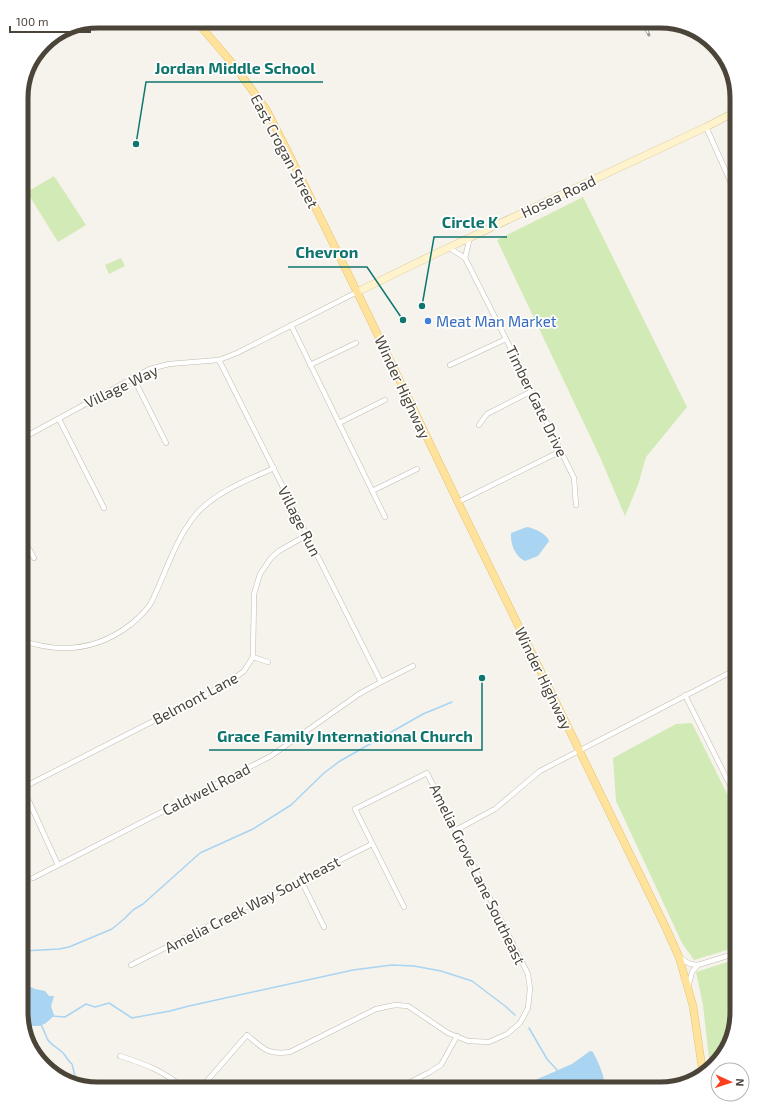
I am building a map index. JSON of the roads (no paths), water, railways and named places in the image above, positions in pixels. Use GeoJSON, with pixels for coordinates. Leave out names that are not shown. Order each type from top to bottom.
{"type":"FeatureCollection","features":[{"type":"Feature","properties":{"kind":"main road","name":"East Crogan Street"},"geometry":{"type":"LineString","coordinates":[[202,28],[233,64],[266,109],[357,292]]}},
{"type":"Feature","properties":{"kind":"main road","name":"Winder Highway"},"geometry":{"type":"LineString","coordinates":[[357,292],[648,890],[679,957],[689,988],[702,1068]]}},
{"type":"Feature","properties":{"kind":"street","name":"Hosea Road"},"geometry":{"type":"LineString","coordinates":[[357,292],[448,247],[730,115]]}},
{"type":"Feature","properties":{"kind":"street"},"geometry":{"type":"LineString","coordinates":[[706,127],[730,180]]}},
{"type":"Feature","properties":{"kind":"street"},"geometry":{"type":"LineString","coordinates":[[448,247],[465,258],[470,237]]}},
{"type":"Feature","properties":{"kind":"street","name":"Timber Gate Drive"},"geometry":{"type":"LineString","coordinates":[[465,258],[574,478],[576,504]]}},
{"type":"Feature","properties":{"kind":"street","name":"Village Way"},"geometry":{"type":"LineString","coordinates":[[28,435],[150,369],[169,364],[219,360],[237,353],[357,292]]}},
{"type":"Feature","properties":{"kind":"street"},"geometry":{"type":"LineString","coordinates":[[291,325],[385,517]]}},
{"type":"Feature","properties":{"kind":"street"},"geometry":{"type":"LineString","coordinates":[[450,365],[506,339]]}},
{"type":"Feature","properties":{"kind":"street"},"geometry":{"type":"LineString","coordinates":[[310,365],[356,343]]}},
{"type":"Feature","properties":{"kind":"street","name":"Village Run"},"geometry":{"type":"LineString","coordinates":[[219,360],[381,682]]}},
{"type":"Feature","properties":{"kind":"street"},"geometry":{"type":"LineString","coordinates":[[134,377],[166,443]]}},
{"type":"Feature","properties":{"kind":"street"},"geometry":{"type":"LineString","coordinates":[[479,424],[487,414],[532,392]]}},
{"type":"Feature","properties":{"kind":"street"},"geometry":{"type":"LineString","coordinates":[[339,423],[385,400]]}},
{"type":"Feature","properties":{"kind":"street"},"geometry":{"type":"LineString","coordinates":[[59,418],[104,508]]}},
{"type":"Feature","properties":{"kind":"street"},"geometry":{"type":"LineString","coordinates":[[458,502],[561,451]]}},
{"type":"Feature","properties":{"kind":"street"},"geometry":{"type":"LineString","coordinates":[[28,642],[47,648],[67,648],[86,646],[119,633],[136,620],[150,605],[184,531],[198,513],[211,500],[274,468]]}},
{"type":"Feature","properties":{"kind":"street"},"geometry":{"type":"LineString","coordinates":[[372,491],[417,469]]}},
{"type":"Feature","properties":{"kind":"street"},"geometry":{"type":"LineString","coordinates":[[268,662],[253,657],[254,594],[260,574],[271,558],[279,551],[307,535]]}},
{"type":"Feature","properties":{"kind":"street"},"geometry":{"type":"LineString","coordinates":[[28,547],[34,558]]}},
{"type":"Feature","properties":{"kind":"street","name":"Belmont Lane"},"geometry":{"type":"LineString","coordinates":[[28,783],[228,683],[244,671],[253,657]]}},
{"type":"Feature","properties":{"kind":"street","name":"Caldwell Road"},"geometry":{"type":"LineString","coordinates":[[33,878],[271,756],[336,710],[381,682],[413,666]]}},
{"type":"Feature","properties":{"kind":"street"},"geometry":{"type":"LineString","coordinates":[[456,830],[495,810],[540,771],[730,673]]}},
{"type":"Feature","properties":{"kind":"street"},"geometry":{"type":"LineString","coordinates":[[685,696],[730,785]]}},
{"type":"Feature","properties":{"kind":"street","name":"Amelia Grove Lane Southeast"},"geometry":{"type":"LineString","coordinates":[[206,1082],[247,1035],[264,1050],[277,1054],[290,1052],[376,1010],[395,1005],[408,1006],[448,1033],[468,1041],[489,1042],[507,1034],[520,1023],[528,1008],[530,989],[528,974],[427,772],[355,809],[404,907]]}},
{"type":"Feature","properties":{"kind":"street"},"geometry":{"type":"LineString","coordinates":[[28,799],[58,865]]}},
{"type":"Feature","properties":{"kind":"street","name":"Amelia Creek Way Southeast"},"geometry":{"type":"LineString","coordinates":[[131,965],[372,844]]}},
{"type":"Feature","properties":{"kind":"street"},"geometry":{"type":"LineString","coordinates":[[300,880],[324,927]]}},
{"type":"Feature","properties":{"kind":"street"},"geometry":{"type":"LineString","coordinates":[[679,957],[686,962],[698,965],[730,955]]}},
{"type":"Feature","properties":{"kind":"street"},"geometry":{"type":"LineString","coordinates":[[689,988],[690,976],[698,965]]}},
{"type":"Feature","properties":{"kind":"street"},"geometry":{"type":"LineString","coordinates":[[411,1082],[441,1065],[457,1036]]}},
{"type":"Feature","properties":{"kind":"street"},"geometry":{"type":"LineString","coordinates":[[120,1056],[155,1068],[177,1082]]}},
{"type":"Feature","properties":{"kind":"water"},"geometry":{"type":"Polygon","coordinates":[[[527,527],[540,532],[548,538],[549,541],[538,556],[525,561],[518,556],[514,549],[511,541],[511,533],[527,527]]]}},
{"type":"Feature","properties":{"kind":"water"},"geometry":{"type":"Polygon","coordinates":[[[31,987],[45,991],[49,996],[54,996],[51,1006],[54,1015],[44,1024],[30,1026],[28,988],[31,987]]]}},
{"type":"Feature","properties":{"kind":"water"},"geometry":{"type":"Polygon","coordinates":[[[590,1051],[593,1052],[604,1082],[532,1082],[533,1081],[572,1064],[590,1051]]]}},
{"type":"Feature","properties":{"kind":"waterway"},"geometry":{"type":"LineString","coordinates":[[28,951],[69,947],[112,929],[133,910],[143,904],[200,853],[253,829],[291,805],[324,773],[340,761],[423,714],[452,702]]}},
{"type":"Feature","properties":{"kind":"waterway"},"geometry":{"type":"LineString","coordinates":[[51,1016],[65,1017],[86,1004],[95,1007],[109,1003],[132,1018],[170,1011],[353,970],[392,965],[414,966],[441,971],[472,981],[515,1015]]}},
{"type":"Feature","properties":{"kind":"waterway"},"geometry":{"type":"LineString","coordinates":[[41,1025],[50,1042],[62,1052],[72,1064],[75,1078]]}},
{"type":"Feature","properties":{"kind":"waterway"},"geometry":{"type":"LineString","coordinates":[[529,1028],[547,1059],[558,1071]]}},
{"type":"Feature","properties":{"kind":"railway"},"geometry":{"type":"LineString","coordinates":[[646,28],[649,35]]}},
{"type":"Feature","properties":{"kind":"place","name":"Jordan Middle School"},"geometry":{"type":"Point","coordinates":[136,144]}},
{"type":"Feature","properties":{"kind":"place","name":"Circle K"},"geometry":{"type":"Point","coordinates":[422,306]}},
{"type":"Feature","properties":{"kind":"place","name":"Chevron"},"geometry":{"type":"Point","coordinates":[403,320]}},
{"type":"Feature","properties":{"kind":"place","name":"Meat Man Market"},"geometry":{"type":"Point","coordinates":[428,321]}},
{"type":"Feature","properties":{"kind":"place","name":"Grace Family International Church"},"geometry":{"type":"Point","coordinates":[482,678]}}]}
